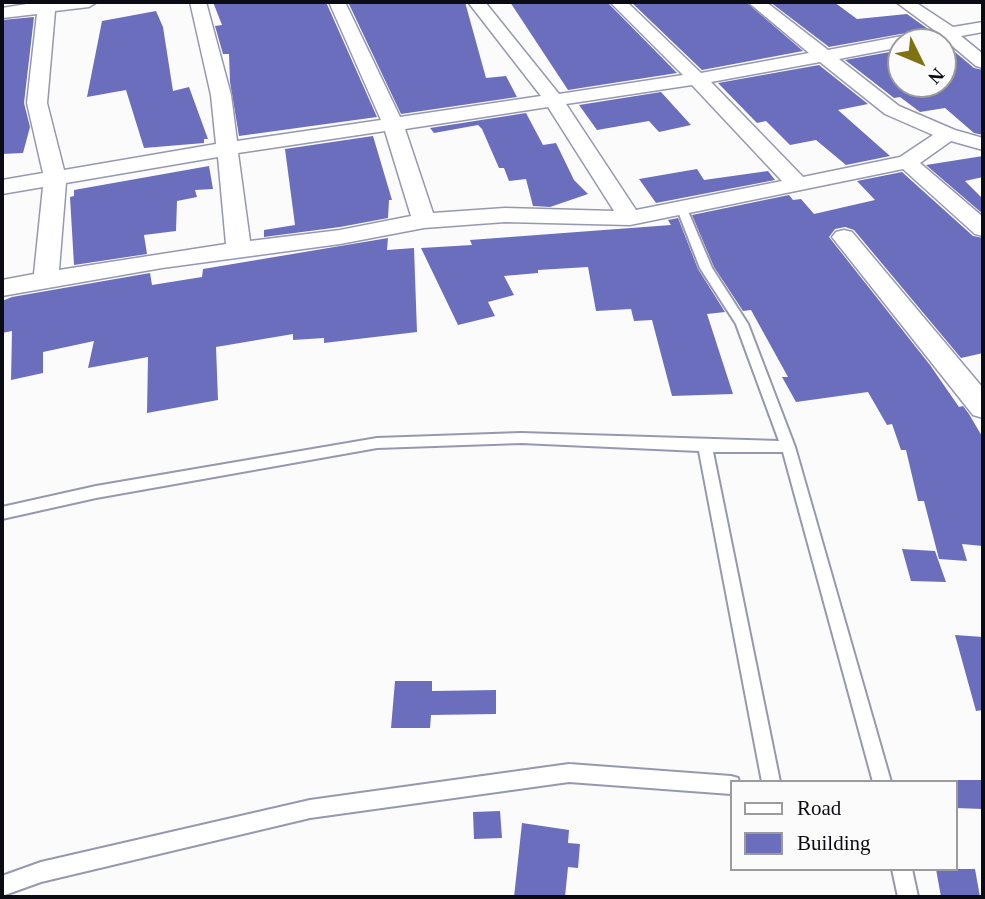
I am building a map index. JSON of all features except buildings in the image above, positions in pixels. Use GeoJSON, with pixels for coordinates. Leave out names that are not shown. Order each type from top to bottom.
{"type":"FeatureCollection","features":[{"type":"Feature","properties":{"kind":"street"},"geometry":{"type":"LineString","coordinates":[[2,13],[48,5],[89,2]]}},
{"type":"Feature","properties":{"kind":"street"},"geometry":{"type":"LineString","coordinates":[[198,2],[221,95],[239,250]]}},
{"type":"Feature","properties":{"kind":"street"},"geometry":{"type":"LineString","coordinates":[[337,2],[393,123],[424,221]]}},
{"type":"Feature","properties":{"kind":"street"},"geometry":{"type":"LineString","coordinates":[[476,2],[553,99],[630,218]]}},
{"type":"Feature","properties":{"kind":"street"},"geometry":{"type":"LineString","coordinates":[[618,2],[697,79],[798,185]]}},
{"type":"Feature","properties":{"kind":"street"},"geometry":{"type":"LineString","coordinates":[[756,2],[892,110],[948,134],[983,144]]}},
{"type":"Feature","properties":{"kind":"street"},"geometry":{"type":"LineString","coordinates":[[904,2],[943,28]]}},
{"type":"Feature","properties":{"kind":"street"},"geometry":{"type":"LineString","coordinates":[[46,279],[55,179],[37,103],[48,5]]}},
{"type":"Feature","properties":{"kind":"street"},"geometry":{"type":"LineString","coordinates":[[957,32],[983,27]]}},
{"type":"Feature","properties":{"kind":"street"},"geometry":{"type":"LineString","coordinates":[[957,43],[983,62]]}},
{"type":"Feature","properties":{"kind":"street"},"geometry":{"type":"LineString","coordinates":[[2,187],[393,123],[697,79],[887,44]]}},
{"type":"Feature","properties":{"kind":"street"},"geometry":{"type":"LineString","coordinates":[[2,289],[46,279],[340,237],[424,221],[505,215],[630,218],[907,162],[948,134]]}},
{"type":"Feature","properties":{"kind":"street"},"geometry":{"type":"LineString","coordinates":[[907,162],[983,229]]}},
{"type":"Feature","properties":{"kind":"street"},"geometry":{"type":"LineString","coordinates":[[844,237],[983,407]]}},
{"type":"Feature","properties":{"kind":"lane"},"geometry":{"type":"LineString","coordinates":[[682,209],[706,268],[743,324],[788,447],[881,780]]}},
{"type":"Feature","properties":{"kind":"lane"},"geometry":{"type":"LineString","coordinates":[[2,513],[96,492],[377,443],[521,438],[788,447]]}},
{"type":"Feature","properties":{"kind":"lane"},"geometry":{"type":"LineString","coordinates":[[705,446],[771,780]]}},
{"type":"Feature","properties":{"kind":"lane"},"geometry":{"type":"LineString","coordinates":[[2,886],[41,872],[310,809],[460,788],[569,773],[730,785]]}},
{"type":"Feature","properties":{"kind":"lane"},"geometry":{"type":"LineString","coordinates":[[902,871],[908,897]]}}]}
